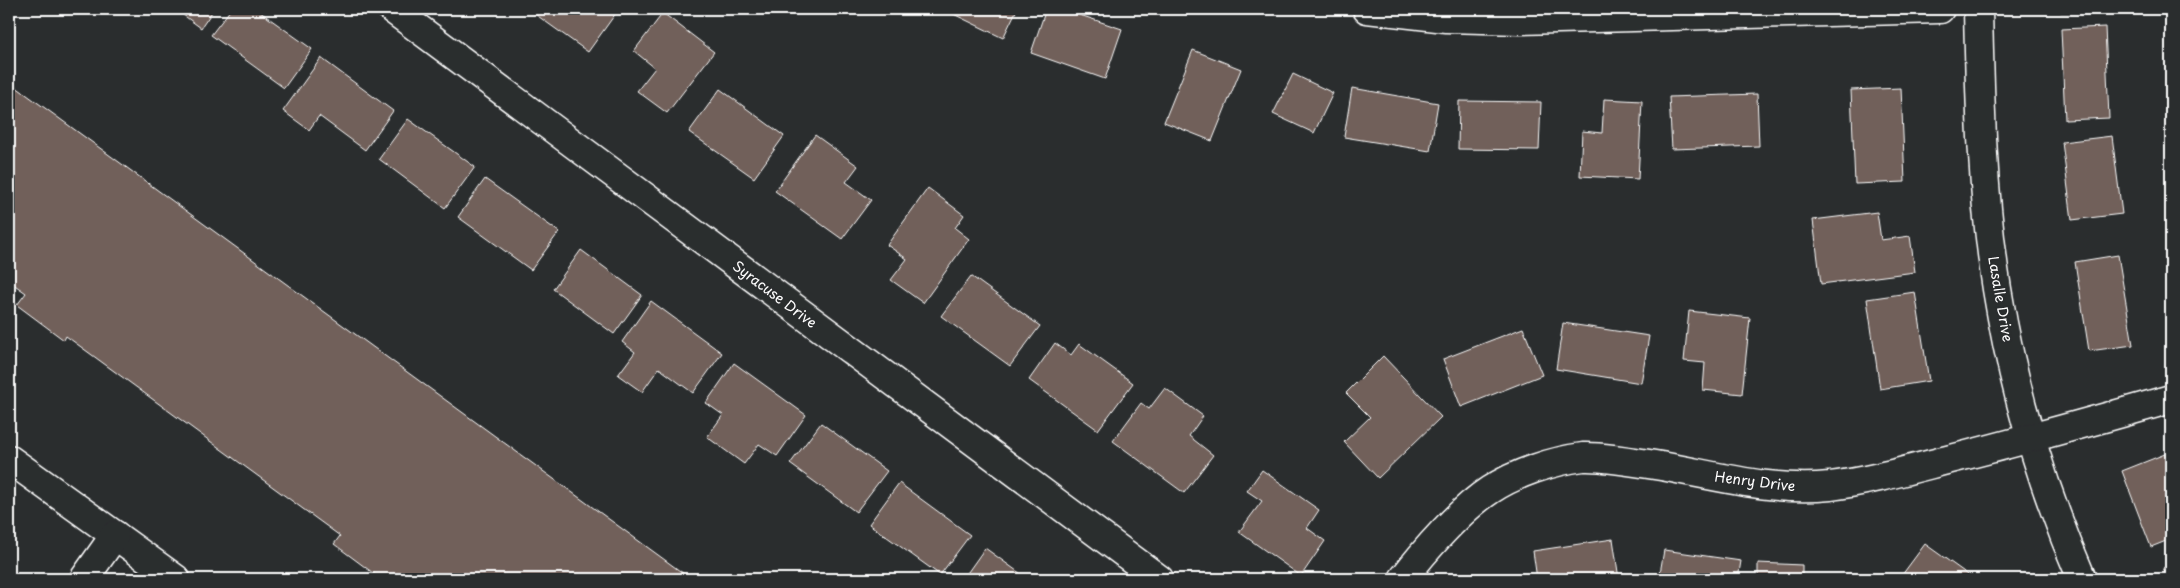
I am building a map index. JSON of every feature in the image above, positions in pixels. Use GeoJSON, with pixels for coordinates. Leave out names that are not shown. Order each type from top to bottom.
{"type":"FeatureCollection","features":[{"type":"Feature","properties":{"kind":"street","name":"Syracuse Drive"},"geometry":{"type":"LineString","coordinates":[[392,9],[1159,579]]}},
{"type":"Feature","properties":{"kind":"street"},"geometry":{"type":"LineString","coordinates":[[1367,9],[1446,18],[1520,20],[1940,9]]}},
{"type":"Feature","properties":{"kind":"street","name":"Lasalle Drive"},"geometry":{"type":"LineString","coordinates":[[1978,9],[1981,144],[1997,288],[2030,440],[2068,548],[2082,579]]}},
{"type":"Feature","properties":{"kind":"street","name":"Henry Drive"},"geometry":{"type":"LineString","coordinates":[[1404,579],[1419,558],[1490,490],[1532,470],[1584,457],[1661,466],[1733,481],[1788,488],[1829,486],[1874,478],[2030,440],[2171,399]]}},
{"type":"Feature","properties":{"kind":"street"},"geometry":{"type":"LineString","coordinates":[[9,459],[176,579]]}},
{"type":"Feature","properties":{"kind":"street"},"geometry":{"type":"LineString","coordinates":[[84,579],[115,535]]}},
{"type":"Feature","properties":{"kind":"building"},"geometry":{"type":"Polygon","coordinates":[[[175,9],[214,9],[201,28],[175,9]]]}},
{"type":"Feature","properties":{"kind":"building"},"geometry":{"type":"Polygon","coordinates":[[[231,9],[256,9],[312,49],[284,88],[211,35],[231,9]]]}},
{"type":"Feature","properties":{"kind":"building"},"geometry":{"type":"Polygon","coordinates":[[[528,9],[611,9],[616,13],[588,52],[528,9]]]}},
{"type":"Feature","properties":{"kind":"building"},"geometry":{"type":"Polygon","coordinates":[[[943,9],[1017,9],[1003,38],[943,9]]]}},
{"type":"Feature","properties":{"kind":"building"},"geometry":{"type":"Polygon","coordinates":[[[1046,9],[1062,9],[1122,29],[1105,79],[1031,53],[1046,9]]]}},
{"type":"Feature","properties":{"kind":"building"},"geometry":{"type":"Polygon","coordinates":[[[2061,9],[2109,9],[2109,12],[2061,12],[2061,9]]]}},
{"type":"Feature","properties":{"kind":"building"},"geometry":{"type":"Polygon","coordinates":[[[663,13],[714,52],[667,113],[637,91],[655,68],[634,51],[663,13]]]}},
{"type":"Feature","properties":{"kind":"building"},"geometry":{"type":"Polygon","coordinates":[[[2105,27],[2109,118],[2065,120],[2061,29],[2105,27]]]}},
{"type":"Feature","properties":{"kind":"building"},"geometry":{"type":"Polygon","coordinates":[[[1193,50],[1241,69],[1212,141],[1164,122],[1193,50]]]}},
{"type":"Feature","properties":{"kind":"building"},"geometry":{"type":"Polygon","coordinates":[[[321,58],[393,111],[365,150],[319,116],[309,130],[283,111],[321,58]]]}},
{"type":"Feature","properties":{"kind":"building"},"geometry":{"type":"Polygon","coordinates":[[[1293,74],[1333,93],[1314,133],[1273,114],[1293,74]]]}},
{"type":"Feature","properties":{"kind":"building"},"geometry":{"type":"Polygon","coordinates":[[[12,84],[691,579],[381,579],[334,544],[340,536],[66,336],[64,340],[17,305],[26,293],[9,281],[9,89],[12,84]]]}},
{"type":"Feature","properties":{"kind":"building"},"geometry":{"type":"Polygon","coordinates":[[[1352,88],[1438,103],[1430,151],[1344,137],[1352,88]]]}},
{"type":"Feature","properties":{"kind":"building"},"geometry":{"type":"Polygon","coordinates":[[[1901,88],[1905,182],[1855,184],[1851,90],[1901,88]]]}},
{"type":"Feature","properties":{"kind":"building"},"geometry":{"type":"Polygon","coordinates":[[[720,89],[784,136],[754,178],[689,132],[720,89]]]}},
{"type":"Feature","properties":{"kind":"building"},"geometry":{"type":"Polygon","coordinates":[[[1757,94],[1759,146],[1672,149],[1669,97],[1757,94]]]}},
{"type":"Feature","properties":{"kind":"building"},"geometry":{"type":"Polygon","coordinates":[[[1604,99],[1642,101],[1638,179],[1580,176],[1582,131],[1602,133],[1604,99]]]}},
{"type":"Feature","properties":{"kind":"building"},"geometry":{"type":"Polygon","coordinates":[[[1459,101],[1541,102],[1539,150],[1458,149],[1459,101]]]}},
{"type":"Feature","properties":{"kind":"building"},"geometry":{"type":"Polygon","coordinates":[[[408,119],[475,167],[445,208],[379,159],[408,119]]]}},
{"type":"Feature","properties":{"kind":"building"},"geometry":{"type":"Polygon","coordinates":[[[815,135],[858,166],[846,182],[871,200],[842,239],[775,191],[815,135]]]}},
{"type":"Feature","properties":{"kind":"building"},"geometry":{"type":"Polygon","coordinates":[[[2112,136],[2122,214],[2072,220],[2062,142],[2112,136]]]}},
{"type":"Feature","properties":{"kind":"building"},"geometry":{"type":"Polygon","coordinates":[[[485,179],[559,232],[531,270],[458,217],[485,179]]]}},
{"type":"Feature","properties":{"kind":"building"},"geometry":{"type":"Polygon","coordinates":[[[928,188],[964,215],[955,228],[969,239],[923,303],[891,280],[907,259],[887,245],[928,188]]]}},
{"type":"Feature","properties":{"kind":"building"},"geometry":{"type":"Polygon","coordinates":[[[1877,212],[1881,240],[1910,236],[1915,272],[1821,284],[1813,220],[1877,212]]]}},
{"type":"Feature","properties":{"kind":"building"},"geometry":{"type":"Polygon","coordinates":[[[581,250],[642,295],[614,334],[553,289],[581,250]]]}},
{"type":"Feature","properties":{"kind":"building"},"geometry":{"type":"Polygon","coordinates":[[[2118,255],[2133,345],[2089,351],[2075,262],[2118,255]]]}},
{"type":"Feature","properties":{"kind":"building"},"geometry":{"type":"Polygon","coordinates":[[[971,276],[1040,326],[1010,366],[941,316],[971,276]]]}},
{"type":"Feature","properties":{"kind":"building"},"geometry":{"type":"Polygon","coordinates":[[[1915,292],[1929,381],[1880,389],[1867,299],[1915,292]]]}},
{"type":"Feature","properties":{"kind":"building"},"geometry":{"type":"Polygon","coordinates":[[[651,301],[722,353],[693,393],[659,368],[642,392],[618,375],[635,352],[622,342],[651,301]]]}},
{"type":"Feature","properties":{"kind":"building"},"geometry":{"type":"Polygon","coordinates":[[[1689,311],[1750,318],[1742,394],[1703,390],[1705,363],[1684,361],[1689,311]]]}},
{"type":"Feature","properties":{"kind":"building"},"geometry":{"type":"Polygon","coordinates":[[[1563,323],[1649,336],[1641,383],[1556,369],[1563,323]]]}},
{"type":"Feature","properties":{"kind":"building"},"geometry":{"type":"Polygon","coordinates":[[[1523,328],[1542,375],[1461,407],[1443,359],[1523,328]]]}},
{"type":"Feature","properties":{"kind":"building"},"geometry":{"type":"Polygon","coordinates":[[[1055,343],[1071,355],[1079,344],[1133,383],[1098,430],[1029,380],[1055,343]]]}},
{"type":"Feature","properties":{"kind":"building"},"geometry":{"type":"Polygon","coordinates":[[[1383,356],[1441,417],[1378,478],[1344,442],[1370,417],[1346,393],[1383,356]]]}},
{"type":"Feature","properties":{"kind":"building"},"geometry":{"type":"Polygon","coordinates":[[[734,363],[806,415],[777,456],[759,444],[744,464],[707,437],[723,415],[706,403],[734,363]]]}},
{"type":"Feature","properties":{"kind":"building"},"geometry":{"type":"Polygon","coordinates":[[[1165,388],[1203,416],[1189,436],[1213,455],[1184,493],[1113,441],[1141,403],[1149,409],[1165,388]]]}},
{"type":"Feature","properties":{"kind":"building"},"geometry":{"type":"Polygon","coordinates":[[[821,423],[887,471],[856,512],[790,464],[821,423]]]}},
{"type":"Feature","properties":{"kind":"building"},"geometry":{"type":"Polygon","coordinates":[[[2170,452],[2171,539],[2151,547],[2122,471],[2170,452]]]}},
{"type":"Feature","properties":{"kind":"building"},"geometry":{"type":"Polygon","coordinates":[[[1262,470],[1319,510],[1307,528],[1325,541],[1301,576],[1239,532],[1262,501],[1247,491],[1262,470]]]}},
{"type":"Feature","properties":{"kind":"building"},"geometry":{"type":"Polygon","coordinates":[[[899,483],[970,535],[940,575],[869,524],[899,483]]]}},
{"type":"Feature","properties":{"kind":"building"},"geometry":{"type":"Polygon","coordinates":[[[1613,539],[1619,579],[1537,579],[1533,551],[1613,539]]]}},
{"type":"Feature","properties":{"kind":"building"},"geometry":{"type":"Polygon","coordinates":[[[1925,544],[1974,579],[1899,579],[1925,544]]]}},
{"type":"Feature","properties":{"kind":"building"},"geometry":{"type":"Polygon","coordinates":[[[985,548],[1028,579],[963,579],[985,548]]]}},
{"type":"Feature","properties":{"kind":"building"},"geometry":{"type":"Polygon","coordinates":[[[1664,550],[1741,561],[1738,579],[1659,579],[1664,550]]]}},
{"type":"Feature","properties":{"kind":"building"},"geometry":{"type":"Polygon","coordinates":[[[1758,563],[1802,565],[1802,579],[1758,579],[1758,563]]]}},
{"type":"Feature","properties":{"kind":"building"},"geometry":{"type":"Polygon","coordinates":[[[2171,563],[2171,579],[2169,579],[2163,568],[2171,563]]]}}]}
